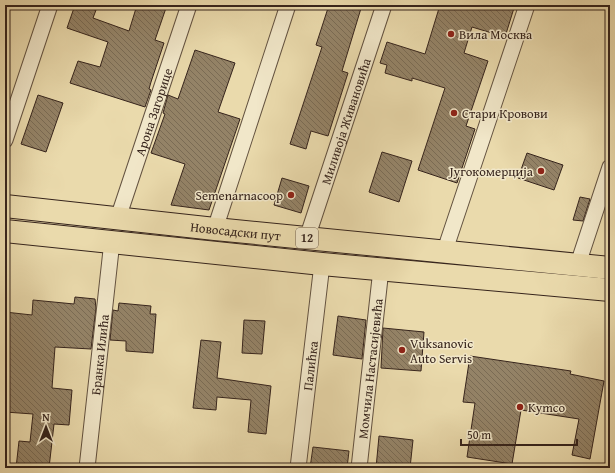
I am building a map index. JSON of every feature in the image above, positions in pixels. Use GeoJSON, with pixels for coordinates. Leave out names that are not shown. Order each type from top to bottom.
{"type":"FeatureCollection","features":[{"type":"Feature","properties":{"kind":"main road","name":"Новосадски пут"},"geometry":{"type":"LineString","coordinates":[[5,206],[214,230],[610,268]]}},
{"type":"Feature","properties":{"kind":"main road","name":"Новосадски пут"},"geometry":{"type":"LineString","coordinates":[[5,231],[322,264],[381,268],[610,290]]}},
{"type":"Feature","properties":{"kind":"street"},"geometry":{"type":"LineString","coordinates":[[5,140],[50,5]]}},
{"type":"Feature","properties":{"kind":"street","name":"Арона Загорице"},"geometry":{"type":"LineString","coordinates":[[118,218],[189,5]]}},
{"type":"Feature","properties":{"kind":"street"},"geometry":{"type":"LineString","coordinates":[[214,230],[288,5]]}},
{"type":"Feature","properties":{"kind":"street","name":"Миливоја Живановића"},"geometry":{"type":"LineString","coordinates":[[308,238],[384,5]]}},
{"type":"Feature","properties":{"kind":"street"},"geometry":{"type":"LineString","coordinates":[[444,253],[527,5]]}},
{"type":"Feature","properties":{"kind":"street"},"geometry":{"type":"LineString","coordinates":[[578,264],[610,167]]}},
{"type":"Feature","properties":{"kind":"street","name":"Бранка Илића"},"geometry":{"type":"LineString","coordinates":[[87,468],[112,241]]}},
{"type":"Feature","properties":{"kind":"street","name":"Палићка"},"geometry":{"type":"LineString","coordinates":[[298,468],[322,264]]}},
{"type":"Feature","properties":{"kind":"street","name":"Момчила Настасијевића"},"geometry":{"type":"LineString","coordinates":[[359,468],[381,268]]}},
{"type":"Feature","properties":{"kind":"building"},"geometry":{"type":"Polygon","coordinates":[[[75,5],[96,10],[93,18],[129,31],[137,5],[167,5],[155,40],[164,43],[151,82],[149,89],[151,90],[145,107],[70,83],[78,61],[100,67],[108,42],[67,28],[75,5]]]}},
{"type":"Feature","properties":{"kind":"building"},"geometry":{"type":"Polygon","coordinates":[[[329,5],[362,5],[342,71],[348,73],[328,136],[311,131],[306,149],[290,144],[322,47],[316,45],[329,5]]]}},
{"type":"Feature","properties":{"kind":"building"},"geometry":{"type":"Polygon","coordinates":[[[440,5],[504,5],[514,8],[505,37],[472,27],[464,53],[488,61],[466,126],[475,129],[457,183],[418,170],[445,88],[412,78],[412,81],[385,73],[387,65],[380,63],[387,42],[425,54],[440,5]]]}},
{"type":"Feature","properties":{"kind":"building"},"geometry":{"type":"Polygon","coordinates":[[[195,50],[235,63],[218,112],[240,119],[209,210],[171,205],[185,164],[151,153],[165,114],[163,113],[168,95],[178,99],[195,50]]]}},
{"type":"Feature","properties":{"kind":"building"},"geometry":{"type":"Polygon","coordinates":[[[38,95],[63,103],[46,152],[21,144],[38,95]]]}},
{"type":"Feature","properties":{"kind":"building"},"geometry":{"type":"Polygon","coordinates":[[[382,152],[412,161],[399,202],[369,192],[382,152]]]}},
{"type":"Feature","properties":{"kind":"building","name":"Југокомерција"},"geometry":{"type":"Polygon","coordinates":[[[527,153],[563,165],[554,190],[518,178],[527,153]]]}},
{"type":"Feature","properties":{"kind":"building","name":"Semenarnacoop"},"geometry":{"type":"Polygon","coordinates":[[[282,178],[309,186],[301,213],[274,205],[282,178]]]}},
{"type":"Feature","properties":{"kind":"building"},"geometry":{"type":"Polygon","coordinates":[[[580,197],[590,199],[583,221],[573,220],[580,197]]]}},
{"type":"Feature","properties":{"kind":"building"},"geometry":{"type":"Polygon","coordinates":[[[75,297],[95,299],[96,308],[91,349],[55,347],[52,388],[72,390],[69,425],[54,424],[49,468],[16,468],[19,441],[30,442],[33,414],[5,412],[5,312],[32,315],[33,300],[74,304],[75,297]]]}},
{"type":"Feature","properties":{"kind":"building"},"geometry":{"type":"Polygon","coordinates":[[[119,303],[151,306],[150,314],[156,314],[153,353],[126,351],[126,341],[110,340],[113,310],[118,311],[119,303]]]}},
{"type":"Feature","properties":{"kind":"building"},"geometry":{"type":"Polygon","coordinates":[[[338,316],[366,320],[362,359],[333,355],[338,316]]]}},
{"type":"Feature","properties":{"kind":"building"},"geometry":{"type":"Polygon","coordinates":[[[244,320],[265,321],[262,354],[242,353],[244,320]]]}},
{"type":"Feature","properties":{"kind":"building","name":"Vuksanovic Auto Servis"},"geometry":{"type":"Polygon","coordinates":[[[383,328],[424,332],[421,371],[381,368],[383,328]]]}},
{"type":"Feature","properties":{"kind":"building"},"geometry":{"type":"Polygon","coordinates":[[[201,340],[221,342],[217,378],[271,386],[266,434],[248,432],[251,400],[217,397],[216,410],[193,408],[201,340]]]}},
{"type":"Feature","properties":{"kind":"building","name":"Kymco"},"geometry":{"type":"Polygon","coordinates":[[[470,356],[571,371],[570,374],[604,381],[590,459],[572,455],[579,419],[521,410],[512,464],[467,457],[475,403],[463,402],[470,356]]]}},
{"type":"Feature","properties":{"kind":"building"},"geometry":{"type":"Polygon","coordinates":[[[379,436],[413,440],[410,468],[376,468],[379,436]]]}},
{"type":"Feature","properties":{"kind":"building"},"geometry":{"type":"Polygon","coordinates":[[[313,447],[349,451],[347,468],[310,468],[313,447]]]}},
{"type":"Feature","properties":{"kind":"place","name":"Вила Москва"},"geometry":{"type":"Point","coordinates":[451,34]}},
{"type":"Feature","properties":{"kind":"place","name":"Стари Кровови"},"geometry":{"type":"Point","coordinates":[454,113]}},
{"type":"Feature","properties":{"kind":"place","name":"Југокомерција"},"geometry":{"type":"Point","coordinates":[541,171]}},
{"type":"Feature","properties":{"kind":"place","name":"Semenarnacoop"},"geometry":{"type":"Point","coordinates":[291,195]}},
{"type":"Feature","properties":{"kind":"place","name":"Vuksanovic Auto Servis"},"geometry":{"type":"Point","coordinates":[402,350]}},
{"type":"Feature","properties":{"kind":"place","name":"Kymco"},"geometry":{"type":"Point","coordinates":[520,407]}}]}
